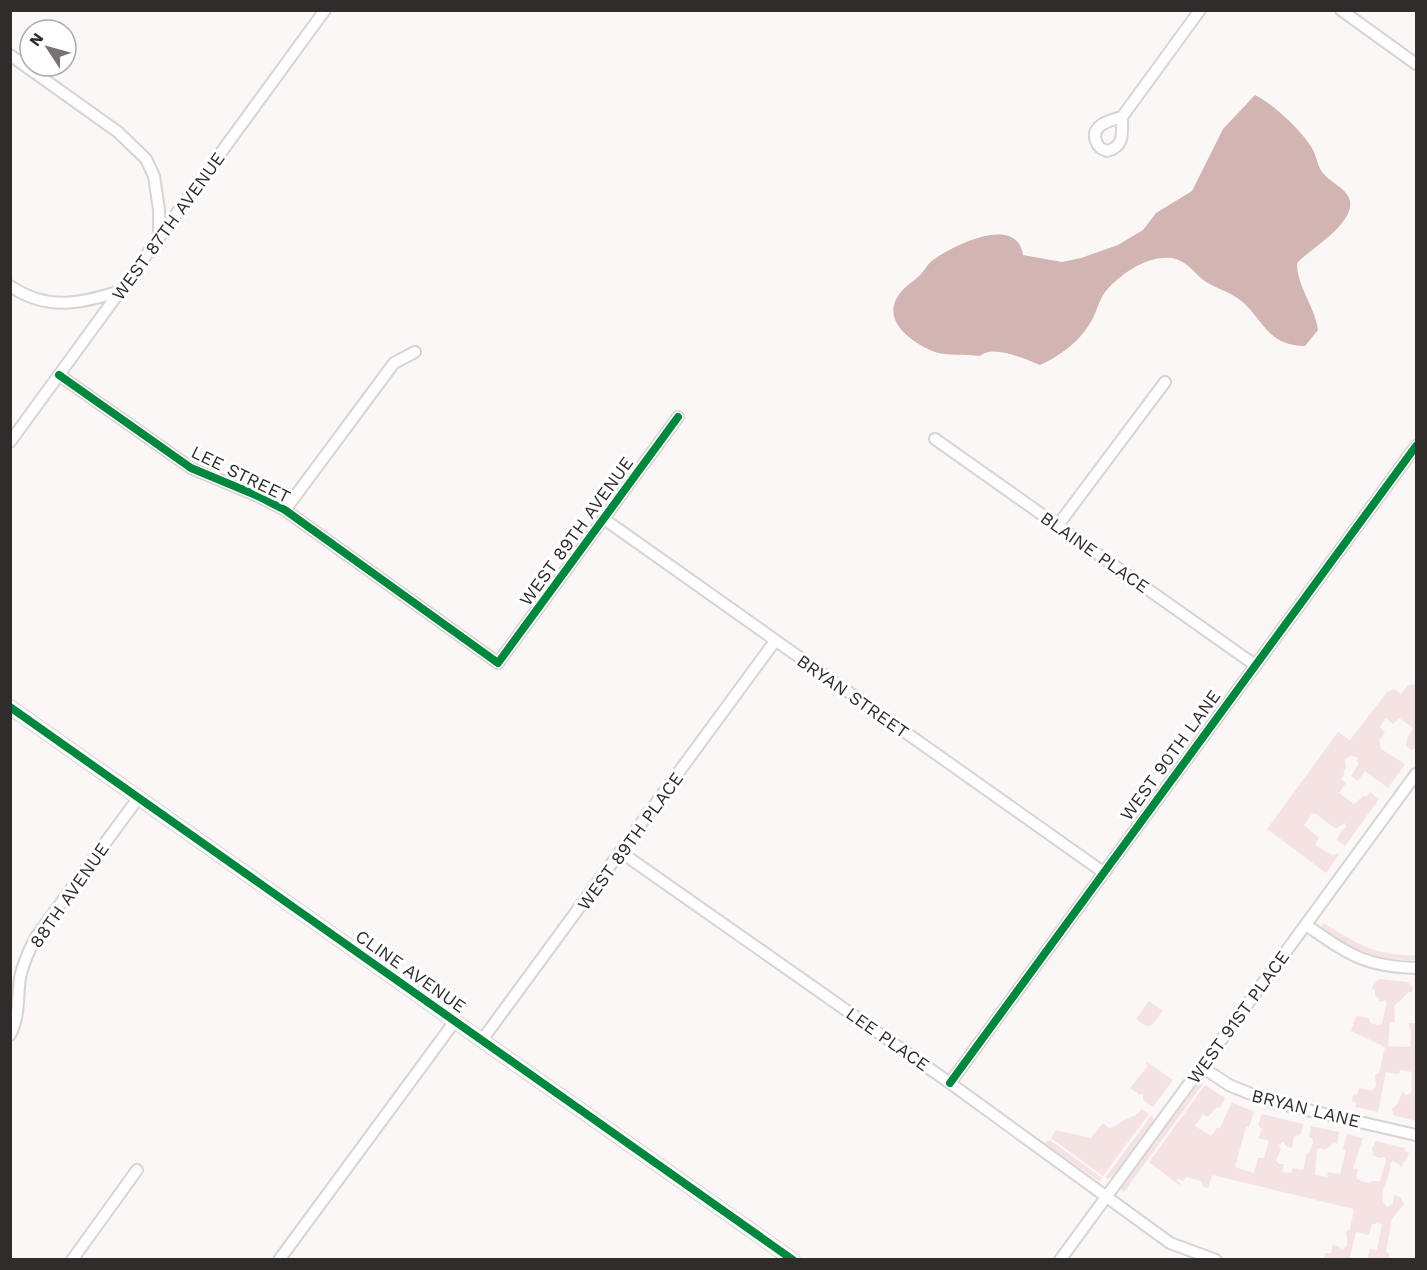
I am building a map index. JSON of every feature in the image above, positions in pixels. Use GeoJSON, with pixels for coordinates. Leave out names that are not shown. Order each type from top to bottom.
{"type":"FeatureCollection","features":[{"type":"Feature","properties":{"kind":"street","name":"WEST 87TH AVENUE"},"geometry":{"type":"LineString","coordinates":[[10,442],[325,10]]}},
{"type":"Feature","properties":{"kind":"street"},"geometry":{"type":"LineString","coordinates":[[1122,117],[1200,10]]}},
{"type":"Feature","properties":{"kind":"street"},"geometry":{"type":"LineString","coordinates":[[1341,10],[1416,64]]}},
{"type":"Feature","properties":{"kind":"street"},"geometry":{"type":"LineString","coordinates":[[10,55],[118,132],[146,159],[154,176],[159,210],[159,238]]}},
{"type":"Feature","properties":{"kind":"street"},"geometry":{"type":"LineString","coordinates":[[10,286],[22,294],[51,304],[88,302],[120,291]]}},
{"type":"Feature","properties":{"kind":"street"},"geometry":{"type":"LineString","coordinates":[[285,510],[394,363],[415,352]]}},
{"type":"Feature","properties":{"kind":"street","name":"LEE STREET"},"geometry":{"type":"LineString","coordinates":[[59,375],[191,468],[285,510],[498,663]]}},
{"type":"Feature","properties":{"kind":"street"},"geometry":{"type":"LineString","coordinates":[[1058,525],[1165,382]]}},
{"type":"Feature","properties":{"kind":"street","name":"WEST 89TH AVENUE"},"geometry":{"type":"LineString","coordinates":[[498,663],[678,417]]}},
{"type":"Feature","properties":{"kind":"street","name":"BLAINE PLACE"},"geometry":{"type":"LineString","coordinates":[[935,439],[1255,665]]}},
{"type":"Feature","properties":{"kind":"street","name":"WEST 90TH LANE"},"geometry":{"type":"LineString","coordinates":[[950,1083],[1416,446]]}},
{"type":"Feature","properties":{"kind":"street","name":"BRYAN STREET"},"geometry":{"type":"LineString","coordinates":[[604,519],[1103,872]]}},
{"type":"Feature","properties":{"kind":"street","name":"WEST 89TH PLACE"},"geometry":{"type":"LineString","coordinates":[[482,1040],[776,641]]}},
{"type":"Feature","properties":{"kind":"street","name":"CLINE AVENUE"},"geometry":{"type":"LineString","coordinates":[[10,707],[793,1260]]}},
{"type":"Feature","properties":{"kind":"street","name":"WEST 91ST PLACE"},"geometry":{"type":"LineString","coordinates":[[1060,1260],[1416,774]]}},
{"type":"Feature","properties":{"kind":"street","name":"88TH AVENUE"},"geometry":{"type":"LineString","coordinates":[[10,1035],[19,1007],[20,979],[27,954],[36,937],[139,797]]}},
{"type":"Feature","properties":{"kind":"street","name":"LEE PLACE"},"geometry":{"type":"LineString","coordinates":[[622,852],[950,1083],[1170,1242],[1216,1260]]}},
{"type":"Feature","properties":{"kind":"street"},"geometry":{"type":"LineString","coordinates":[[1306,925],[1341,949],[1365,961],[1392,967],[1416,968]]}},
{"type":"Feature","properties":{"kind":"street"},"geometry":{"type":"LineString","coordinates":[[279,1260],[455,1021]]}},
{"type":"Feature","properties":{"kind":"street","name":"BRYAN LANE"},"geometry":{"type":"LineString","coordinates":[[1202,1066],[1229,1085],[1268,1101],[1416,1135]]}},
{"type":"Feature","properties":{"kind":"street"},"geometry":{"type":"LineString","coordinates":[[72,1260],[137,1170]]}},
{"type":"Feature","properties":{"kind":"shaded area"},"geometry":{"type":"Polygon","coordinates":[[[1255,95],[1296,128],[1310,145],[1323,173],[1349,198],[1349,211],[1340,225],[1297,263],[1300,280],[1318,330],[1305,346],[1280,341],[1244,303],[1206,282],[1185,263],[1172,258],[1144,263],[1118,279],[1105,292],[1091,321],[1079,338],[1061,354],[1040,365],[1001,352],[986,353],[980,356],[935,352],[918,344],[902,331],[894,315],[894,306],[902,290],[933,260],[968,241],[997,234],[1009,236],[1018,243],[1023,255],[1062,262],[1118,245],[1143,230],[1156,213],[1192,191],[1223,129],[1255,95]]]}},
{"type":"Feature","properties":{"kind":"shaded area"},"geometry":{"type":"Polygon","coordinates":[[[1408,685],[1416,685],[1416,748],[1411,750],[1406,746],[1412,727],[1399,718],[1393,724],[1386,718],[1380,727],[1385,732],[1379,741],[1381,749],[1405,764],[1388,788],[1365,771],[1358,781],[1351,776],[1358,765],[1357,757],[1350,756],[1345,759],[1346,768],[1343,772],[1345,773],[1341,779],[1346,783],[1339,793],[1354,804],[1370,792],[1379,799],[1345,846],[1337,840],[1341,831],[1346,827],[1345,823],[1336,828],[1316,814],[1312,814],[1304,825],[1319,838],[1315,845],[1332,855],[1340,853],[1326,873],[1267,829],[1338,732],[1350,740],[1387,692],[1394,689],[1401,694],[1408,685]]]}},
{"type":"Feature","properties":{"kind":"shaded area"},"geometry":{"type":"Polygon","coordinates":[[[1324,923],[1367,947],[1390,954],[1416,955],[1416,960],[1390,959],[1357,949],[1324,929],[1321,925],[1324,923]]]}},
{"type":"Feature","properties":{"kind":"shaded area"},"geometry":{"type":"Polygon","coordinates":[[[1380,979],[1408,982],[1413,988],[1412,992],[1409,992],[1394,1006],[1395,1022],[1390,1022],[1388,1046],[1410,1047],[1411,1031],[1408,1023],[1416,1023],[1416,1121],[1393,1115],[1392,1109],[1398,1103],[1402,1092],[1407,1095],[1411,1093],[1412,1072],[1400,1070],[1399,1074],[1386,1072],[1378,1112],[1355,1107],[1356,1103],[1352,1101],[1353,1095],[1357,1094],[1359,1088],[1372,1091],[1376,1086],[1375,1075],[1379,1073],[1385,1047],[1351,1031],[1356,1016],[1369,1018],[1370,1023],[1378,1025],[1382,1023],[1387,1002],[1385,1000],[1379,1002],[1375,996],[1375,990],[1372,989],[1380,979]]]}},
{"type":"Feature","properties":{"kind":"shaded area"},"geometry":{"type":"Polygon","coordinates":[[[1149,1001],[1163,1011],[1152,1025],[1146,1026],[1136,1019],[1149,1001]]]}},
{"type":"Feature","properties":{"kind":"shaded area"},"geometry":{"type":"Polygon","coordinates":[[[1146,1061],[1173,1080],[1153,1107],[1143,1100],[1143,1094],[1140,1095],[1130,1088],[1147,1067],[1146,1061]]]}},
{"type":"Feature","properties":{"kind":"shaded area"},"geometry":{"type":"Polygon","coordinates":[[[1200,1081],[1203,1084],[1124,1192],[1121,1189],[1123,1185],[1200,1081]]]}},
{"type":"Feature","properties":{"kind":"shaded area"},"geometry":{"type":"Polygon","coordinates":[[[1205,1085],[1225,1098],[1220,1108],[1217,1107],[1208,1117],[1203,1114],[1195,1126],[1211,1136],[1217,1128],[1220,1128],[1232,1102],[1254,1112],[1249,1127],[1246,1127],[1235,1167],[1254,1173],[1258,1158],[1264,1158],[1269,1141],[1258,1138],[1262,1129],[1258,1125],[1262,1114],[1303,1124],[1301,1134],[1294,1137],[1292,1148],[1287,1147],[1283,1142],[1279,1145],[1281,1149],[1276,1161],[1284,1164],[1282,1172],[1291,1173],[1293,1168],[1303,1170],[1307,1153],[1313,1142],[1312,1138],[1309,1138],[1311,1126],[1339,1132],[1337,1144],[1333,1143],[1325,1150],[1317,1149],[1315,1175],[1327,1177],[1328,1172],[1340,1174],[1347,1134],[1363,1138],[1353,1168],[1358,1169],[1356,1178],[1361,1181],[1370,1183],[1380,1181],[1386,1161],[1384,1157],[1379,1158],[1373,1155],[1372,1148],[1376,1141],[1405,1148],[1405,1151],[1409,1153],[1407,1160],[1403,1162],[1402,1167],[1393,1161],[1390,1164],[1382,1197],[1387,1207],[1393,1204],[1394,1195],[1400,1197],[1404,1204],[1392,1219],[1386,1252],[1389,1253],[1389,1260],[1367,1259],[1370,1249],[1377,1250],[1382,1225],[1377,1222],[1372,1224],[1369,1235],[1356,1232],[1350,1257],[1353,1259],[1324,1259],[1325,1253],[1331,1253],[1333,1244],[1343,1249],[1347,1246],[1347,1230],[1350,1230],[1354,1209],[1212,1175],[1208,1188],[1204,1187],[1201,1181],[1186,1177],[1183,1181],[1179,1179],[1177,1181],[1181,1184],[1179,1185],[1149,1162],[1205,1085]]]}},
{"type":"Feature","properties":{"kind":"shaded area"},"geometry":{"type":"Polygon","coordinates":[[[1142,1109],[1149,1114],[1103,1176],[1051,1138],[1056,1130],[1091,1138],[1103,1123],[1109,1128],[1112,1127],[1142,1109]]]}},
{"type":"Feature","properties":{"kind":"shaded area"},"geometry":{"type":"Polygon","coordinates":[[[1151,1116],[1155,1119],[1112,1177],[1105,1178],[1151,1116]]]}},
{"type":"Feature","properties":{"kind":"shaded area"},"geometry":{"type":"Polygon","coordinates":[[[1050,1140],[1102,1178],[1099,1181],[1043,1143],[1050,1140]]]}},
{"type":"Feature","properties":{"kind":"cycle path"},"geometry":{"type":"LineString","coordinates":[[59,375],[191,468],[285,510],[498,663],[678,417]]}},
{"type":"Feature","properties":{"kind":"cycle path"},"geometry":{"type":"LineString","coordinates":[[950,1083],[1416,446]]}},
{"type":"Feature","properties":{"kind":"cycle path"},"geometry":{"type":"LineString","coordinates":[[10,707],[793,1260]]}}]}
